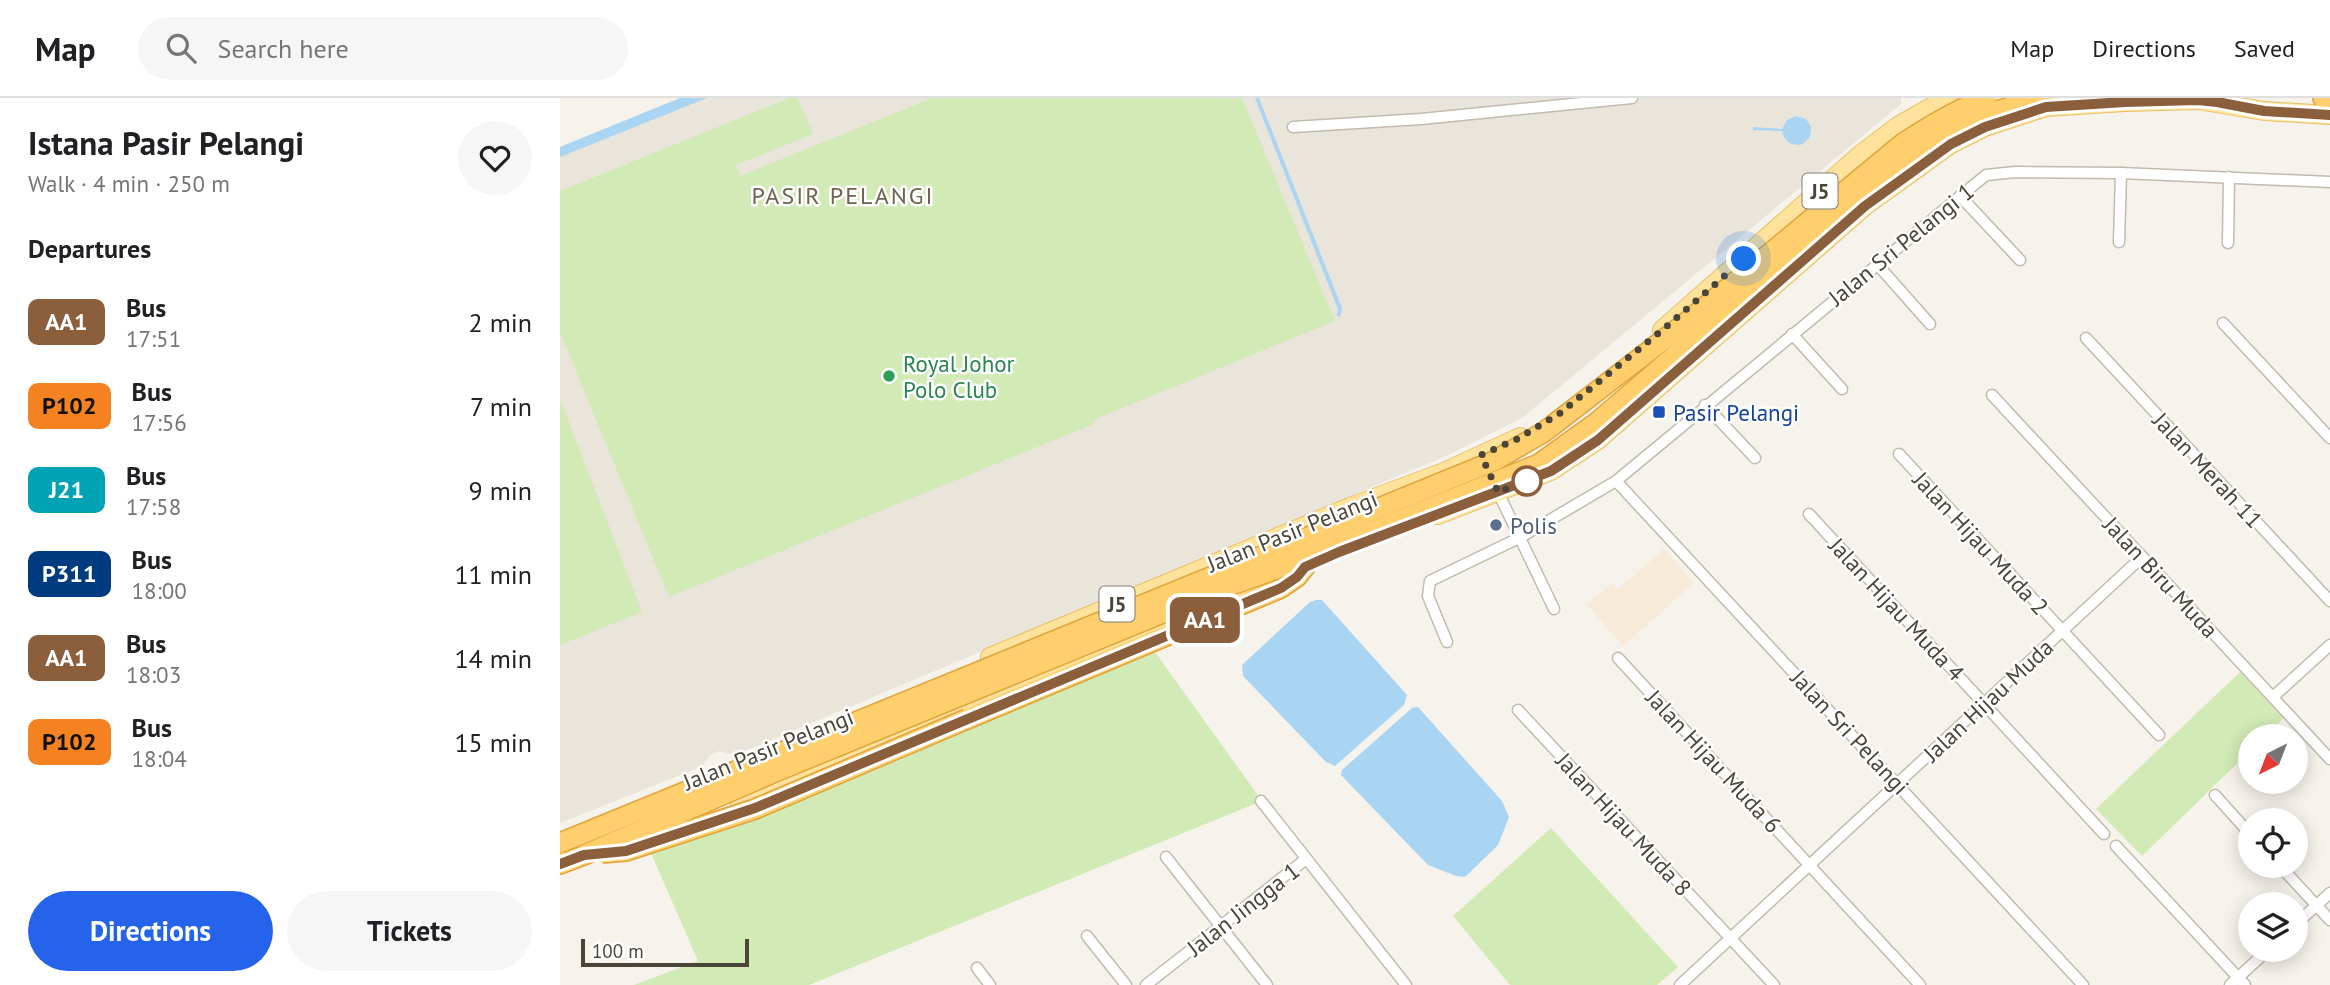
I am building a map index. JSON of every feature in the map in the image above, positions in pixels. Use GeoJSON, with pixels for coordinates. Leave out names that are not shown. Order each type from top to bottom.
{"type":"FeatureCollection","features":[{"type":"Feature","properties":{"kind":"highway"},"geometry":{"type":"LineString","coordinates":[[560,843],[1505,455],[1544,432],[1688,321],[1902,145],[1952,113],[1986,98]]}},
{"type":"Feature","properties":{"kind":"highway"},"geometry":{"type":"LineString","coordinates":[[560,864],[775,772],[1214,592],[1296,562],[1539,464],[1596,423],[1903,164],[1968,121],[1984,114],[2046,98]]}},
{"type":"Feature","properties":{"kind":"highway"},"geometry":{"type":"LineString","coordinates":[[2323,98],[2330,98]]}},
{"type":"Feature","properties":{"kind":"highway"},"geometry":{"type":"LineString","coordinates":[[584,855],[626,851],[755,808],[1281,588],[1297,577],[1305,567]]}},
{"type":"Feature","properties":{"kind":"main road"},"geometry":{"type":"LineString","coordinates":[[1972,98],[1985,127]]}},
{"type":"Feature","properties":{"kind":"main road"},"geometry":{"type":"LineString","coordinates":[[1939,100],[1951,144]]}},
{"type":"Feature","properties":{"kind":"main road","name":"Jalan Pasir Pelangi"},"geometry":{"type":"LineString","coordinates":[[560,836],[1338,512],[1444,472],[1517,439],[1559,414],[1666,327],[1860,155],[1939,100]]}},
{"type":"Feature","properties":{"kind":"main road","name":"Jalan Pasir Pelangi"},"geometry":{"type":"LineString","coordinates":[[560,873],[1339,552],[1551,471],[1598,440],[1865,206],[1951,144],[1985,127],[2046,107],[2125,102],[2217,102],[2264,111],[2330,115]]}},
{"type":"Feature","properties":{"kind":"main road"},"geometry":{"type":"LineString","coordinates":[[2217,102],[2330,108]]}},
{"type":"Feature","properties":{"kind":"street"},"geometry":{"type":"LineString","coordinates":[[1293,127],[1421,119],[1632,98]]}},
{"type":"Feature","properties":{"kind":"street"},"geometry":{"type":"LineString","coordinates":[[2119,242],[2121,173]]}},
{"type":"Feature","properties":{"kind":"street","name":"Jalan Sri Pelangi 1"},"geometry":{"type":"LineString","coordinates":[[1447,642],[1428,596],[1430,581],[1521,537],[1616,481],[1986,175],[2121,173],[2330,182]]}},
{"type":"Feature","properties":{"kind":"street"},"geometry":{"type":"LineString","coordinates":[[2228,243],[2230,177]]}},
{"type":"Feature","properties":{"kind":"street"},"geometry":{"type":"LineString","coordinates":[[1960,196],[2020,260]]}},
{"type":"Feature","properties":{"kind":"street"},"geometry":{"type":"LineString","coordinates":[[1877,264],[1930,324]]}},
{"type":"Feature","properties":{"kind":"street"},"geometry":{"type":"LineString","coordinates":[[2223,323],[2330,438]]}},
{"type":"Feature","properties":{"kind":"street"},"geometry":{"type":"LineString","coordinates":[[1792,334],[1842,389]]}},
{"type":"Feature","properties":{"kind":"street","name":"Jalan Merah 11"},"geometry":{"type":"LineString","coordinates":[[2086,338],[2330,601]]}},
{"type":"Feature","properties":{"kind":"street","name":"Jalan Biru Muda"},"geometry":{"type":"LineString","coordinates":[[1992,396],[2330,759]]}},
{"type":"Feature","properties":{"kind":"street"},"geometry":{"type":"LineString","coordinates":[[1705,405],[1755,458]]}},
{"type":"Feature","properties":{"kind":"street","name":"Jalan Hijau Muda 2"},"geometry":{"type":"LineString","coordinates":[[1899,454],[2159,735]]}},
{"type":"Feature","properties":{"kind":"street"},"geometry":{"type":"LineString","coordinates":[[1481,455],[1554,609]]}},
{"type":"Feature","properties":{"kind":"street","name":"Jalan Sri Pelangi"},"geometry":{"type":"LineString","coordinates":[[1616,481],[2083,985]]}},
{"type":"Feature","properties":{"kind":"street","name":"Jalan Hijau Muda 4"},"geometry":{"type":"LineString","coordinates":[[1809,514],[2104,834]]}},
{"type":"Feature","properties":{"kind":"street","name":"Jalan Hijau Muda"},"geometry":{"type":"LineString","coordinates":[[1680,985],[2142,557]]}},
{"type":"Feature","properties":{"kind":"street"},"geometry":{"type":"LineString","coordinates":[[2273,697],[2330,645]]}},
{"type":"Feature","properties":{"kind":"street","name":"Jalan Hijau Muda 6"},"geometry":{"type":"LineString","coordinates":[[1618,658],[1920,985]]}},
{"type":"Feature","properties":{"kind":"street","name":"Jalan Hijau Muda 8"},"geometry":{"type":"LineString","coordinates":[[1518,710],[1774,985]]}},
{"type":"Feature","properties":{"kind":"street"},"geometry":{"type":"LineString","coordinates":[[2215,795],[2238,821]]}},
{"type":"Feature","properties":{"kind":"street","name":"Jalan Jingga 1"},"geometry":{"type":"LineString","coordinates":[[1261,801],[1406,985]]}},
{"type":"Feature","properties":{"kind":"street"},"geometry":{"type":"LineString","coordinates":[[2116,846],[2238,983],[2257,962]]}},
{"type":"Feature","properties":{"kind":"street"},"geometry":{"type":"LineString","coordinates":[[1166,857],[1267,985]]}},
{"type":"Feature","properties":{"kind":"street","name":"Jalan Jingga 1"},"geometry":{"type":"LineString","coordinates":[[1146,985],[1307,859]]}},
{"type":"Feature","properties":{"kind":"street"},"geometry":{"type":"LineString","coordinates":[[2291,878],[2330,920]]}},
{"type":"Feature","properties":{"kind":"street"},"geometry":{"type":"LineString","coordinates":[[2308,913],[2330,893]]}},
{"type":"Feature","properties":{"kind":"street"},"geometry":{"type":"LineString","coordinates":[[1087,936],[1126,985]]}},
{"type":"Feature","properties":{"kind":"street"},"geometry":{"type":"LineString","coordinates":[[976,968],[990,985]]}},
{"type":"Feature","properties":{"kind":"shaded area"},"geometry":{"type":"Polygon","coordinates":[[[700,98],[1901,98],[1901,104],[1522,418],[1448,455],[735,755],[719,751],[709,756],[703,766],[560,823],[560,153],[700,98]]]}},
{"type":"Feature","properties":{"kind":"shaded area"},"geometry":{"type":"Polygon","coordinates":[[[1664,549],[1694,583],[1623,646],[1587,605],[1611,583],[1618,589],[1664,549]]]}},
{"type":"Feature","properties":{"kind":"green space","name":"Royal Johor Polo Club"},"geometry":{"type":"Polygon","coordinates":[[[789,98],[798,98],[813,134],[736,165],[740,176],[932,98],[1242,98],[1335,321],[1093,420],[1094,424],[669,597],[560,332],[560,191],[789,98]]]}},
{"type":"Feature","properties":{"kind":"green space"},"geometry":{"type":"Polygon","coordinates":[[[560,399],[642,612],[560,645],[560,399]]]}},
{"type":"Feature","properties":{"kind":"green space"},"geometry":{"type":"Polygon","coordinates":[[[1155,652],[1262,801],[809,985],[634,985],[698,961],[650,851],[831,785],[1155,652]]]}},
{"type":"Feature","properties":{"kind":"green space"},"geometry":{"type":"Polygon","coordinates":[[[2240,672],[2284,718],[2278,724],[2238,724],[2238,763],[2142,856],[2096,809],[2240,672]]]}},
{"type":"Feature","properties":{"kind":"green space"},"geometry":{"type":"Polygon","coordinates":[[[1551,828],[1678,967],[1657,985],[1510,985],[1453,916],[1551,828]]]}},
{"type":"Feature","properties":{"kind":"water"},"geometry":{"type":"Polygon","coordinates":[[[680,98],[707,98],[560,157],[560,147],[680,98]]]}},
{"type":"Feature","properties":{"kind":"water"},"geometry":{"type":"Polygon","coordinates":[[[1255,98],[1259,98],[1342,308],[1340,317],[1337,316],[1338,309],[1255,98]]]}},
{"type":"Feature","properties":{"kind":"water"},"geometry":{"type":"Polygon","coordinates":[[[1796,116],[1806,119],[1811,127],[1810,137],[1803,144],[1790,143],[1782,131],[1753,130],[1753,127],[1782,129],[1787,120],[1796,116]]]}},
{"type":"Feature","properties":{"kind":"water"},"geometry":{"type":"Polygon","coordinates":[[[1322,600],[1407,695],[1404,705],[1335,766],[1326,762],[1243,676],[1242,665],[1310,602],[1322,600]]]}},
{"type":"Feature","properties":{"kind":"water"},"geometry":{"type":"Polygon","coordinates":[[[1418,707],[1502,801],[1509,817],[1498,845],[1465,877],[1428,865],[1341,775],[1342,770],[1412,708],[1418,707]]]}},
{"type":"Feature","properties":{"kind":"bus line","name":"AA1"},"geometry":{"type":"LineString","coordinates":[[560,864],[584,855],[626,851],[755,808],[1281,588],[1297,577],[1305,567],[1339,552],[1551,471],[1598,440],[1793,272],[1865,206],[1951,144],[1985,127],[2046,107],[2125,102],[2198,100],[2264,111],[2330,115]]}},
{"type":"Feature","properties":{"kind":"place","name":"Royal Johor Polo Club"},"geometry":{"type":"Point","coordinates":[889,376]}},
{"type":"Feature","properties":{"kind":"place","name":"Pasir Pelangi"},"geometry":{"type":"Point","coordinates":[1659,412]}},
{"type":"Feature","properties":{"kind":"place","name":"Polis"},"geometry":{"type":"Point","coordinates":[1496,525]}},
{"type":"Feature","properties":{"kind":"district","name":"PASIR PELANGI"},"geometry":{"type":"Point","coordinates":[843,195]}},
{"type":"Feature","properties":{"kind":"route"},"geometry":{"type":"LineString","coordinates":[[1527,481],[1534,478],[1498,492],[1481,455],[1517,439],[1559,414],[1744,259]]}}]}
